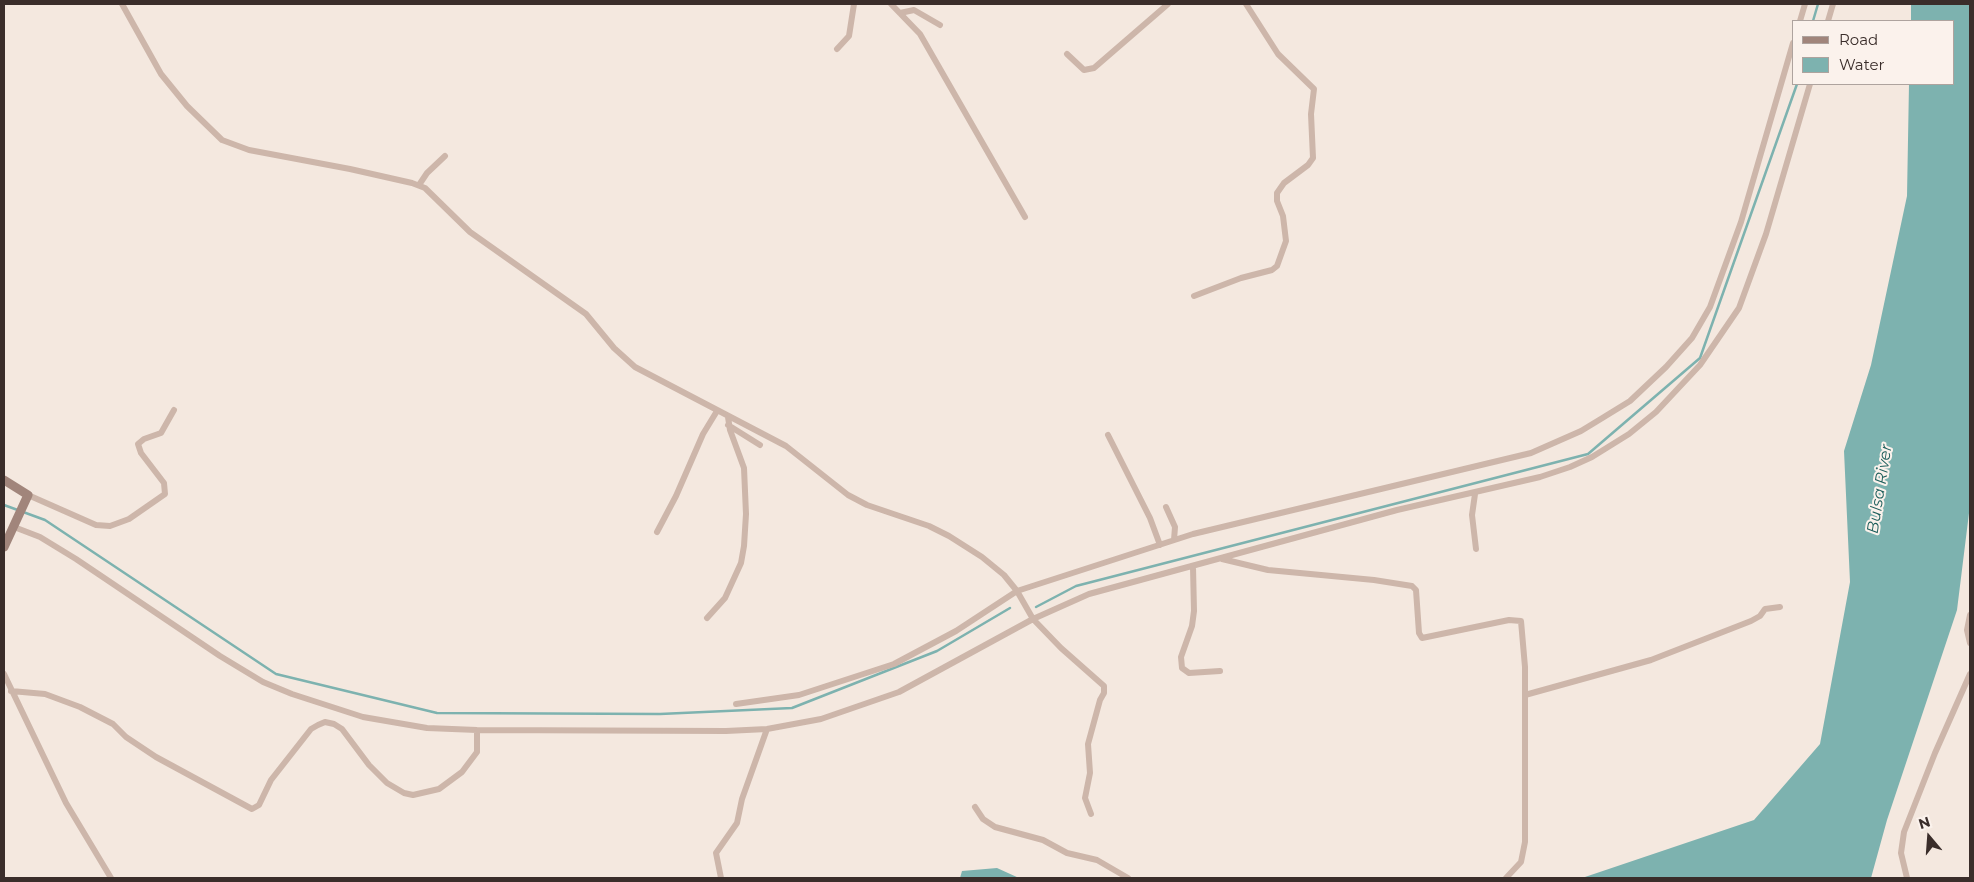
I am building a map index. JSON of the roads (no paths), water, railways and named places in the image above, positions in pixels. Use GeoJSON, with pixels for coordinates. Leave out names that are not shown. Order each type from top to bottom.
{"type":"FeatureCollection","features":[{"type":"Feature","properties":{"kind":"street"},"geometry":{"type":"LineString","coordinates":[[122,4],[161,74],[187,106],[222,140],[249,150],[350,169],[419,185],[431,192],[470,232],[586,314],[614,348],[635,367],[786,446],[848,495],[867,505],[929,526],[949,536],[982,557],[1004,575],[1017,591],[1033,619],[1071,658],[1104,686],[1104,693],[1100,700],[1088,744],[1090,773],[1085,798],[1091,814]]}},
{"type":"Feature","properties":{"kind":"street"},"geometry":{"type":"LineString","coordinates":[[837,49],[848,36],[854,4]]}},
{"type":"Feature","properties":{"kind":"street"},"geometry":{"type":"LineString","coordinates":[[891,4],[920,34],[1025,217]]}},
{"type":"Feature","properties":{"kind":"street"},"geometry":{"type":"LineString","coordinates":[[1067,54],[1084,70],[1094,68],[1168,4]]}},
{"type":"Feature","properties":{"kind":"street"},"geometry":{"type":"LineString","coordinates":[[1194,296],[1241,278],[1272,270],[1277,266],[1286,241],[1283,216],[1277,201],[1277,193],[1284,183],[1308,166],[1313,155],[1311,114],[1314,89],[1278,54],[1246,4]]}},
{"type":"Feature","properties":{"kind":"street"},"geometry":{"type":"LineString","coordinates":[[1800,20],[1805,4]]}},
{"type":"Feature","properties":{"kind":"street"},"geometry":{"type":"LineString","coordinates":[[1828,20],[1833,4]]}},
{"type":"Feature","properties":{"kind":"street"},"geometry":{"type":"LineString","coordinates":[[900,13],[914,10],[940,24]]}},
{"type":"Feature","properties":{"kind":"street"},"geometry":{"type":"LineString","coordinates":[[736,704],[799,695],[886,667],[915,654],[956,631],[1017,591],[1174,540],[1389,485],[1531,453],[1581,431],[1630,401],[1692,338],[1710,307],[1741,222],[1792,47]]}},
{"type":"Feature","properties":{"kind":"street"},"geometry":{"type":"LineString","coordinates":[[14,527],[54,545],[242,670],[292,694],[364,717],[409,726],[477,730],[726,731],[767,729],[821,719],[891,696],[1033,619],[1089,594],[1397,510],[1474,494],[1540,477],[1592,457],[1629,434],[1656,412],[1700,365],[1727,328],[1748,286],[1766,234],[1810,85]]}},
{"type":"Feature","properties":{"kind":"street"},"geometry":{"type":"LineString","coordinates":[[419,185],[427,173],[445,156]]}},
{"type":"Feature","properties":{"kind":"street"},"geometry":{"type":"LineString","coordinates":[[4,480],[28,494],[96,525],[110,526],[129,519],[165,494],[164,483],[141,453],[138,444],[144,439],[161,433],[174,410]]}},
{"type":"Feature","properties":{"kind":"street"},"geometry":{"type":"LineString","coordinates":[[657,532],[676,496],[703,434],[716,411]]}},
{"type":"Feature","properties":{"kind":"street"},"geometry":{"type":"LineString","coordinates":[[707,618],[726,598],[741,563],[744,546],[746,514],[744,468],[728,425],[728,417]]}},
{"type":"Feature","properties":{"kind":"street"},"geometry":{"type":"LineString","coordinates":[[728,425],[760,445]]}},
{"type":"Feature","properties":{"kind":"street"},"geometry":{"type":"LineString","coordinates":[[1108,435],[1150,518],[1160,545]]}},
{"type":"Feature","properties":{"kind":"street"},"geometry":{"type":"LineString","coordinates":[[4,547],[28,494]]}},
{"type":"Feature","properties":{"kind":"street"},"geometry":{"type":"LineString","coordinates":[[1474,494],[1472,515],[1476,549]]}},
{"type":"Feature","properties":{"kind":"street"},"geometry":{"type":"LineString","coordinates":[[1166,506],[1175,527],[1174,540]]}},
{"type":"Feature","properties":{"kind":"street"},"geometry":{"type":"LineString","coordinates":[[1222,559],[1268,570],[1374,580],[1412,586],[1416,590],[1417,595],[1419,633],[1425,638],[1516,619],[1523,626],[1525,842],[1521,862],[1506,878]]}},
{"type":"Feature","properties":{"kind":"street"},"geometry":{"type":"LineString","coordinates":[[1193,567],[1194,611],[1192,626],[1181,656],[1182,668],[1194,673],[1220,672]]}},
{"type":"Feature","properties":{"kind":"street"},"geometry":{"type":"LineString","coordinates":[[1525,695],[1651,660],[1751,621],[1760,616],[1765,609],[1780,607]]}},
{"type":"Feature","properties":{"kind":"street"},"geometry":{"type":"LineString","coordinates":[[1970,615],[1967,630],[1970,643]]}},
{"type":"Feature","properties":{"kind":"street"},"geometry":{"type":"LineString","coordinates":[[4,674],[73,817],[111,878]]}},
{"type":"Feature","properties":{"kind":"street"},"geometry":{"type":"LineString","coordinates":[[1907,878],[1902,853],[1904,832],[1935,753],[1970,674]]}},
{"type":"Feature","properties":{"kind":"street"},"geometry":{"type":"LineString","coordinates":[[11,691],[45,694],[80,707],[113,724],[126,737],[156,757],[252,809],[259,805],[271,780],[311,729],[318,725],[334,724],[342,730],[369,765],[387,783],[404,793],[413,795],[439,789],[462,772],[477,752],[477,730]]}},
{"type":"Feature","properties":{"kind":"street"},"geometry":{"type":"LineString","coordinates":[[720,878],[716,853],[719,845],[734,830],[742,799],[767,729]]}},
{"type":"Feature","properties":{"kind":"street"},"geometry":{"type":"LineString","coordinates":[[975,807],[983,819],[995,827],[1042,840],[1067,853],[1097,860],[1128,878]]}},
{"type":"Feature","properties":{"kind":"water","name":"Bulsa River"},"geometry":{"type":"Polygon","coordinates":[[[1911,4],[1970,4],[1970,505],[1957,610],[1887,820],[1871,878],[1582,878],[1754,820],[1820,744],[1850,582],[1844,451],[1871,365],[1907,196],[1909,85],[1954,85],[1954,20],[1911,20],[1911,4]]]}},
{"type":"Feature","properties":{"kind":"water"},"geometry":{"type":"Polygon","coordinates":[[[997,868],[1019,878],[960,878],[962,871],[997,868]]]}},
{"type":"Feature","properties":{"kind":"waterway"},"geometry":{"type":"LineString","coordinates":[[1813,20],[1818,4]]}},
{"type":"Feature","properties":{"kind":"waterway"},"geometry":{"type":"LineString","coordinates":[[1036,607],[1076,586],[1588,454],[1700,358],[1797,85]]}},
{"type":"Feature","properties":{"kind":"waterway"},"geometry":{"type":"LineString","coordinates":[[4,505],[45,520],[276,674],[437,713],[660,714],[792,708],[937,651],[1010,608]]}}]}
